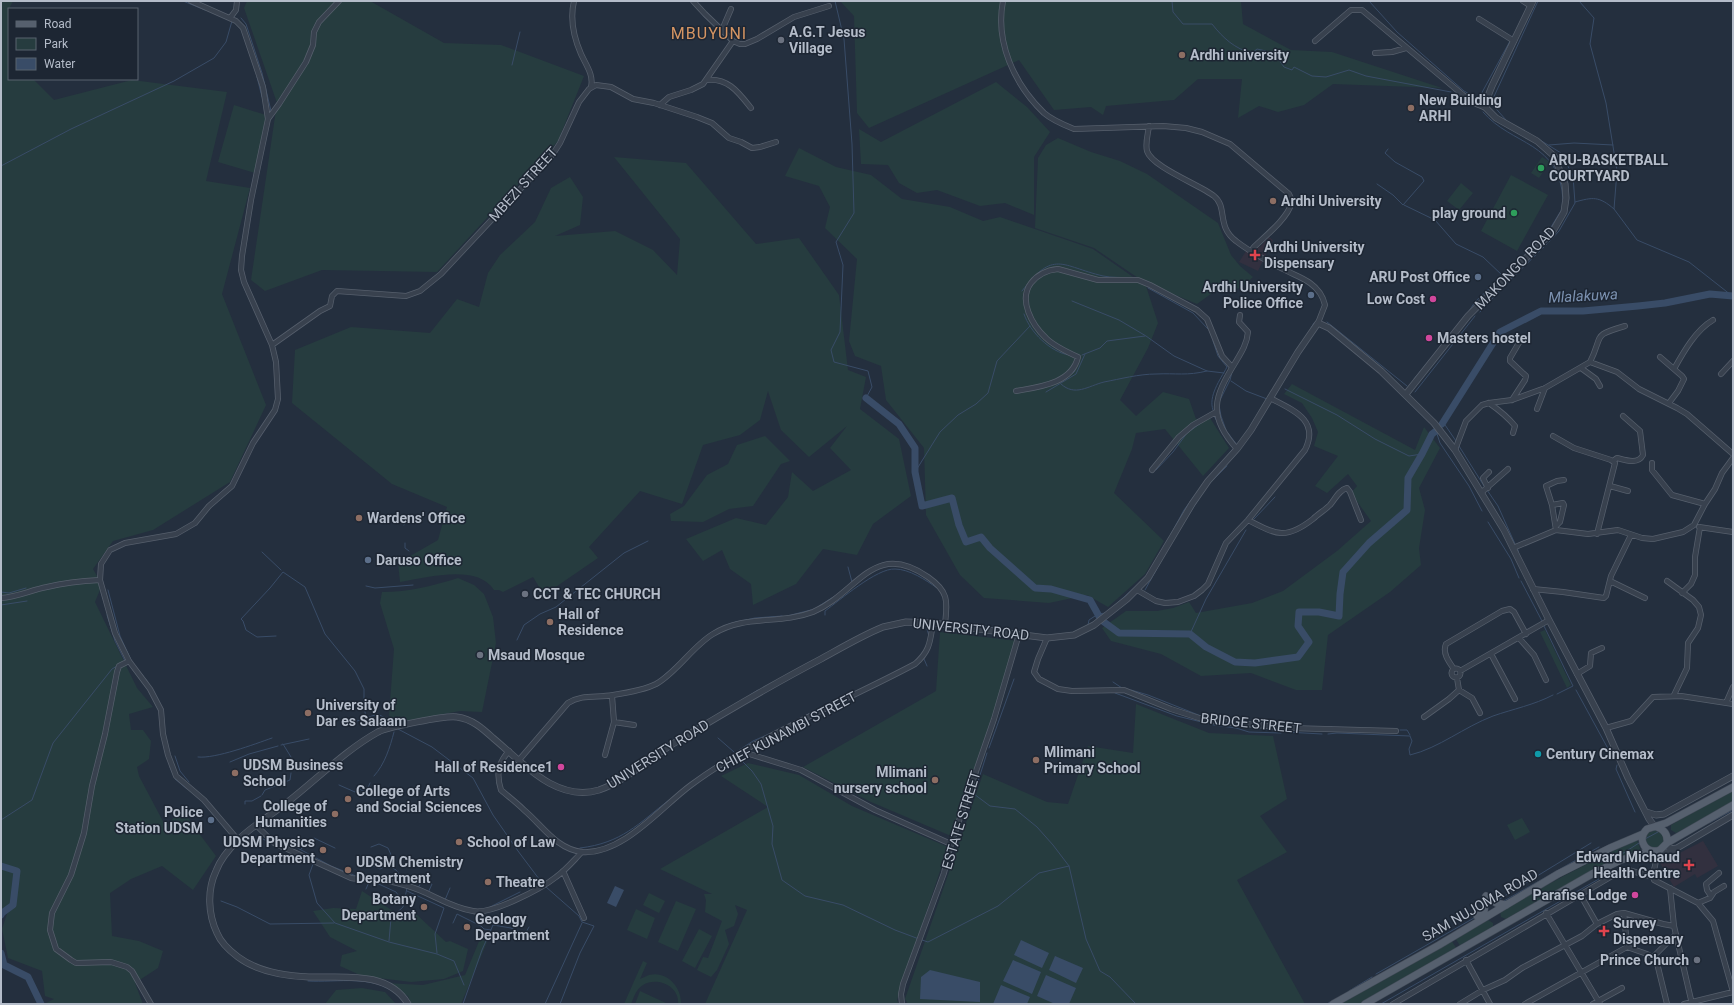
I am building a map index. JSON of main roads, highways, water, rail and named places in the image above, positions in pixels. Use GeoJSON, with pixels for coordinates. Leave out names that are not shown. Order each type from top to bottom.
{"type":"FeatureCollection","features":[{"type":"Feature","properties":{"kind":"main road"},"geometry":{"type":"LineString","coordinates":[[1733,787],[1656,827],[1651,827],[1644,832],[1642,839],[1643,844],[1655,851],[1733,805]]}},
{"type":"Feature","properties":{"kind":"main road"},"geometry":{"type":"LineString","coordinates":[[1656,827],[1664,831],[1666,835],[1666,844]]}},
{"type":"Feature","properties":{"kind":"main road","name":"SAM NUJOMA ROAD"},"geometry":{"type":"LineString","coordinates":[[1333,1004],[1439,945],[1585,860],[1644,832]]}},
{"type":"Feature","properties":{"kind":"main road","name":"SAM NUJOMA ROAD"},"geometry":{"type":"LineString","coordinates":[[1365,1004],[1592,874],[1621,860],[1655,851]]}},
{"type":"Feature","properties":{"kind":"main road"},"geometry":{"type":"LineString","coordinates":[[1486,896],[1496,903],[1506,905]]}},
{"type":"Feature","properties":{"kind":"main road"},"geometry":{"type":"LineString","coordinates":[[1439,945],[1484,912],[1485,904]]}},
{"type":"Feature","properties":{"kind":"water"},"geometry":{"type":"Polygon","coordinates":[[[615,886],[624,890],[616,907],[607,903],[615,886]]]}},
{"type":"Feature","properties":{"kind":"water"},"geometry":{"type":"Polygon","coordinates":[[[1021,940],[1049,953],[1042,968],[1014,955],[1021,940]]]}},
{"type":"Feature","properties":{"kind":"water"},"geometry":{"type":"Polygon","coordinates":[[[1055,956],[1083,968],[1076,983],[1049,970],[1055,956]]]}},
{"type":"Feature","properties":{"kind":"water"},"geometry":{"type":"Polygon","coordinates":[[[1013,960],[1041,972],[1032,994],[1003,981],[1013,960]]]}},
{"type":"Feature","properties":{"kind":"water"},"geometry":{"type":"Polygon","coordinates":[[[930,970],[980,982],[980,1002],[920,999],[921,977],[930,970]]]}},
{"type":"Feature","properties":{"kind":"water"},"geometry":{"type":"Polygon","coordinates":[[[1046,975],[1076,988],[1069,1004],[1055,1004],[1037,996],[1046,975]]]}},
{"type":"Feature","properties":{"kind":"water"},"geometry":{"type":"Polygon","coordinates":[[[1001,985],[1030,997],[1027,1004],[993,1004],[1001,985]]]}},
{"type":"Feature","properties":{"kind":"waterway"},"geometry":{"type":"LineString","coordinates":[[183,1],[205,10]]}},
{"type":"Feature","properties":{"kind":"waterway"},"geometry":{"type":"LineString","coordinates":[[835,1],[844,39],[852,144],[854,213],[836,242],[843,265],[840,332],[831,350],[834,362],[868,371],[872,387],[866,398]]}},
{"type":"Feature","properties":{"kind":"waterway"},"geometry":{"type":"LineString","coordinates":[[1172,1],[1173,12],[1183,24],[1212,24],[1220,34],[1240,49],[1252,53],[1257,49],[1266,51],[1267,57],[1279,60],[1284,67],[1292,70],[1294,67],[1312,76],[1326,77],[1349,70],[1366,76],[1451,92]]}},
{"type":"Feature","properties":{"kind":"waterway"},"geometry":{"type":"LineString","coordinates":[[1369,1],[1397,32],[1464,91],[1478,99]]}},
{"type":"Feature","properties":{"kind":"waterway"},"geometry":{"type":"LineString","coordinates":[[1506,120],[1491,103],[1538,1]]}},
{"type":"Feature","properties":{"kind":"waterway"},"geometry":{"type":"LineString","coordinates":[[1579,1],[1594,18],[1590,44],[1606,103],[1617,171],[1614,209],[1637,240],[1689,262],[1731,295]]}},
{"type":"Feature","properties":{"kind":"waterway"},"geometry":{"type":"LineString","coordinates":[[241,18],[246,24],[262,73],[271,111]]}},
{"type":"Feature","properties":{"kind":"waterway"},"geometry":{"type":"LineString","coordinates":[[1,166],[71,129],[174,81],[214,58],[226,42],[232,21]]}},
{"type":"Feature","properties":{"kind":"waterway"},"geometry":{"type":"LineString","coordinates":[[512,65],[520,32]]}},
{"type":"Feature","properties":{"kind":"waterway"},"geometry":{"type":"LineString","coordinates":[[1479,98],[1510,41]]}},
{"type":"Feature","properties":{"kind":"waterway"},"geometry":{"type":"LineString","coordinates":[[257,77],[262,97]]}},
{"type":"Feature","properties":{"kind":"waterway"},"geometry":{"type":"LineString","coordinates":[[1469,97],[1475,98]]}},
{"type":"Feature","properties":{"kind":"waterway"},"geometry":{"type":"LineString","coordinates":[[1483,112],[1507,132],[1544,155],[1553,166],[1560,181],[1563,200]]}},
{"type":"Feature","properties":{"kind":"waterway"},"geometry":{"type":"LineString","coordinates":[[1540,140],[1561,153],[1573,176],[1575,203],[1559,231],[1549,242]]}},
{"type":"Feature","properties":{"kind":"waterway"},"geometry":{"type":"LineString","coordinates":[[1549,145],[1574,143],[1613,145]]}},
{"type":"Feature","properties":{"kind":"waterway"},"geometry":{"type":"LineString","coordinates":[[1377,184],[1393,195],[1403,205],[1424,181],[1422,177],[1395,162],[1385,153],[1388,149]]}},
{"type":"Feature","properties":{"kind":"waterway"},"geometry":{"type":"LineString","coordinates":[[1575,202],[1587,199],[1596,199],[1604,202],[1614,209]]}},
{"type":"Feature","properties":{"kind":"waterway"},"geometry":{"type":"LineString","coordinates":[[1404,205],[1435,220],[1456,244],[1483,257],[1503,276]]}},
{"type":"Feature","properties":{"kind":"waterway"},"geometry":{"type":"LineString","coordinates":[[1548,232],[1562,209]]}},
{"type":"Feature","properties":{"kind":"waterway"},"geometry":{"type":"LineString","coordinates":[[1504,286],[1547,244]]}},
{"type":"Feature","properties":{"kind":"waterway"},"geometry":{"type":"LineString","coordinates":[[1499,280],[1530,250]]}},
{"type":"Feature","properties":{"kind":"waterway"},"geometry":{"type":"LineString","coordinates":[[1022,291],[1042,270],[1051,265],[1059,264],[1103,276],[1131,278]]}},
{"type":"Feature","properties":{"kind":"waterway"},"geometry":{"type":"LineString","coordinates":[[1469,311],[1475,302],[1492,286]]}},
{"type":"Feature","properties":{"kind":"waterway"},"geometry":{"type":"LineString","coordinates":[[1148,288],[1193,313],[1208,329]]}},
{"type":"Feature","properties":{"kind":"waterway"},"geometry":{"type":"LineString","coordinates":[[1480,312],[1500,290]]}},
{"type":"Feature","properties":{"kind":"waterway","name":"Mlalakuwa"},"geometry":{"type":"LineString","coordinates":[[1442,424],[1500,332],[1541,311],[1583,311],[1638,306],[1665,303],[1710,294],[1733,296]]}},
{"type":"Feature","properties":{"kind":"waterway"},"geometry":{"type":"LineString","coordinates":[[1072,301],[1119,320],[1146,336],[1174,356],[1207,371],[1224,373]]}},
{"type":"Feature","properties":{"kind":"waterway"},"geometry":{"type":"LineString","coordinates":[[1024,314],[1031,328],[1042,340],[1055,350],[1069,355]]}},
{"type":"Feature","properties":{"kind":"waterway"},"geometry":{"type":"LineString","coordinates":[[1415,392],[1475,316]]}},
{"type":"Feature","properties":{"kind":"waterway"},"geometry":{"type":"LineString","coordinates":[[1327,322],[1407,386]]}},
{"type":"Feature","properties":{"kind":"waterway"},"geometry":{"type":"LineString","coordinates":[[1311,328],[1314,323]]}},
{"type":"Feature","properties":{"kind":"waterway"},"geometry":{"type":"LineString","coordinates":[[915,472],[940,432],[958,415],[976,404],[988,393],[997,361],[1030,326]]}},
{"type":"Feature","properties":{"kind":"waterway"},"geometry":{"type":"LineString","coordinates":[[1082,355],[1100,348],[1107,341],[1145,336]]}},
{"type":"Feature","properties":{"kind":"waterway"},"geometry":{"type":"LineString","coordinates":[[1213,341],[1218,356],[1227,367],[1213,394],[1213,410]]}},
{"type":"Feature","properties":{"kind":"waterway"},"geometry":{"type":"LineString","coordinates":[[1414,379],[1438,350]]}},
{"type":"Feature","properties":{"kind":"waterway"},"geometry":{"type":"LineString","coordinates":[[1046,392],[1076,374],[1085,354]]}},
{"type":"Feature","properties":{"kind":"waterway"},"geometry":{"type":"LineString","coordinates":[[1071,374],[1076,368]]}},
{"type":"Feature","properties":{"kind":"waterway"},"geometry":{"type":"LineString","coordinates":[[1061,384],[1071,390],[1077,390],[1104,382],[1136,376],[1150,374],[1187,374],[1207,371]]}},
{"type":"Feature","properties":{"kind":"waterway"},"geometry":{"type":"LineString","coordinates":[[1220,400],[1230,380],[1232,372]]}},
{"type":"Feature","properties":{"kind":"waterway"},"geometry":{"type":"LineString","coordinates":[[1231,381],[1246,391],[1267,399]]}},
{"type":"Feature","properties":{"kind":"waterway"},"geometry":{"type":"LineString","coordinates":[[1285,389],[1337,415],[1375,439],[1409,456],[1422,454]]}},
{"type":"Feature","properties":{"kind":"waterway","name":"Mlalakuwa"},"geometry":{"type":"LineString","coordinates":[[866,398],[899,424],[915,448],[915,472],[922,506],[952,498],[959,525],[966,542],[981,537],[990,548],[1035,588],[1051,589],[1090,600],[1100,618]]}},
{"type":"Feature","properties":{"kind":"waterway"},"geometry":{"type":"LineString","coordinates":[[1219,405],[1226,430]]}},
{"type":"Feature","properties":{"kind":"waterway"},"geometry":{"type":"LineString","coordinates":[[1214,416],[1218,423]]}},
{"type":"Feature","properties":{"kind":"waterway"},"geometry":{"type":"LineString","coordinates":[[1443,422],[1456,441]]}},
{"type":"Feature","properties":{"kind":"waterway"},"geometry":{"type":"LineString","coordinates":[[1156,470],[1173,452],[1187,433],[1201,423]]}},
{"type":"Feature","properties":{"kind":"waterway"},"geometry":{"type":"LineString","coordinates":[[1436,431],[1440,443],[1469,486],[1482,511]]}},
{"type":"Feature","properties":{"kind":"waterway"},"geometry":{"type":"LineString","coordinates":[[1104,622],[1119,633],[1190,634],[1206,647],[1235,662],[1255,663],[1298,657],[1309,642],[1298,626],[1299,612],[1319,612],[1339,616],[1343,572],[1369,543],[1407,510],[1408,478],[1432,434],[1436,431]]}},
{"type":"Feature","properties":{"kind":"waterway"},"geometry":{"type":"LineString","coordinates":[[1228,433],[1237,445]]}},
{"type":"Feature","properties":{"kind":"waterway"},"geometry":{"type":"LineString","coordinates":[[1459,446],[1484,486]]}},
{"type":"Feature","properties":{"kind":"waterway"},"geometry":{"type":"LineString","coordinates":[[1229,454],[1232,450]]}},
{"type":"Feature","properties":{"kind":"waterway"},"geometry":{"type":"LineString","coordinates":[[1209,484],[1227,466]]}},
{"type":"Feature","properties":{"kind":"waterway"},"geometry":{"type":"LineString","coordinates":[[1487,490],[1498,506],[1515,544]]}},
{"type":"Feature","properties":{"kind":"waterway"},"geometry":{"type":"LineString","coordinates":[[1171,534],[1184,510],[1195,495]]}},
{"type":"Feature","properties":{"kind":"waterway"},"geometry":{"type":"LineString","coordinates":[[1254,519],[1275,497]]}},
{"type":"Feature","properties":{"kind":"waterway"},"geometry":{"type":"LineString","coordinates":[[1188,516],[1198,500]]}},
{"type":"Feature","properties":{"kind":"waterway"},"geometry":{"type":"LineString","coordinates":[[404,525],[408,514]]}},
{"type":"Feature","properties":{"kind":"waterway"},"geometry":{"type":"LineString","coordinates":[[1488,522],[1511,559],[1519,578]]}},
{"type":"Feature","properties":{"kind":"waterway"},"geometry":{"type":"LineString","coordinates":[[1190,634],[1206,599],[1246,530]]}},
{"type":"Feature","properties":{"kind":"waterway"},"geometry":{"type":"LineString","coordinates":[[517,640],[524,625],[540,614],[556,607],[624,553],[648,541]]}},
{"type":"Feature","properties":{"kind":"waterway"},"geometry":{"type":"LineString","coordinates":[[405,543],[405,548],[409,551]]}},
{"type":"Feature","properties":{"kind":"waterway"},"geometry":{"type":"LineString","coordinates":[[262,552],[281,570]]}},
{"type":"Feature","properties":{"kind":"waterway"},"geometry":{"type":"LineString","coordinates":[[1145,590],[1165,554]]}},
{"type":"Feature","properties":{"kind":"waterway"},"geometry":{"type":"LineString","coordinates":[[848,567],[852,582]]}},
{"type":"Feature","properties":{"kind":"waterway"},"geometry":{"type":"LineString","coordinates":[[825,615],[825,611],[859,586],[887,570],[900,569],[912,573],[923,578],[937,588]]}},
{"type":"Feature","properties":{"kind":"waterway"},"geometry":{"type":"LineString","coordinates":[[276,636],[257,637],[246,630],[241,619],[283,572],[305,587],[325,634],[355,671],[364,689],[364,707],[366,717]]}},
{"type":"Feature","properties":{"kind":"waterway"},"geometry":{"type":"LineString","coordinates":[[1521,581],[1542,621]]}},
{"type":"Feature","properties":{"kind":"waterway"},"geometry":{"type":"LineString","coordinates":[[366,586],[375,588],[413,585]]}},
{"type":"Feature","properties":{"kind":"waterway"},"geometry":{"type":"LineString","coordinates":[[1,592],[9,593],[26,588]]}},
{"type":"Feature","properties":{"kind":"waterway"},"geometry":{"type":"LineString","coordinates":[[1114,606],[1134,588]]}},
{"type":"Feature","properties":{"kind":"waterway"},"geometry":{"type":"LineString","coordinates":[[108,590],[120,636],[132,662],[148,682]]}},
{"type":"Feature","properties":{"kind":"waterway"},"geometry":{"type":"LineString","coordinates":[[819,606],[835,596]]}},
{"type":"Feature","properties":{"kind":"waterway"},"geometry":{"type":"LineString","coordinates":[[1,605],[27,601]]}},
{"type":"Feature","properties":{"kind":"waterway"},"geometry":{"type":"LineString","coordinates":[[787,616],[815,609]]}},
{"type":"Feature","properties":{"kind":"waterway","name":"Mlalakuwa"},"geometry":{"type":"LineString","coordinates":[[1088,625],[1089,620],[1098,614],[1106,613]]}},
{"type":"Feature","properties":{"kind":"waterway"},"geometry":{"type":"LineString","coordinates":[[107,615],[115,641],[125,661]]}},
{"type":"Feature","properties":{"kind":"waterway"},"geometry":{"type":"LineString","coordinates":[[741,621],[755,618],[782,616]]}},
{"type":"Feature","properties":{"kind":"waterway"},"geometry":{"type":"LineString","coordinates":[[726,625],[736,622]]}},
{"type":"Feature","properties":{"kind":"waterway"},"geometry":{"type":"LineString","coordinates":[[963,624],[1000,629]]}},
{"type":"Feature","properties":{"kind":"waterway"},"geometry":{"type":"LineString","coordinates":[[1544,626],[1573,686],[1557,694]]}},
{"type":"Feature","properties":{"kind":"waterway"},"geometry":{"type":"LineString","coordinates":[[927,629],[929,636]]}},
{"type":"Feature","properties":{"kind":"waterway"},"geometry":{"type":"LineString","coordinates":[[924,659],[927,666]]}},
{"type":"Feature","properties":{"kind":"waterway"},"geometry":{"type":"LineString","coordinates":[[661,678],[678,663]]}},
{"type":"Feature","properties":{"kind":"waterway"},"geometry":{"type":"LineString","coordinates":[[1,820],[32,800],[53,743],[112,669],[117,666]]}},
{"type":"Feature","properties":{"kind":"waterway"},"geometry":{"type":"LineString","coordinates":[[989,748],[1014,679]]}},
{"type":"Feature","properties":{"kind":"waterway"},"geometry":{"type":"LineString","coordinates":[[1113,682],[1122,688]]}},
{"type":"Feature","properties":{"kind":"waterway"},"geometry":{"type":"LineString","coordinates":[[750,695],[758,690]]}},
{"type":"Feature","properties":{"kind":"waterway"},"geometry":{"type":"LineString","coordinates":[[1131,690],[1148,695],[1201,716]]}},
{"type":"Feature","properties":{"kind":"waterway"},"geometry":{"type":"LineString","coordinates":[[1576,690],[1612,756]]}},
{"type":"Feature","properties":{"kind":"waterway"},"geometry":{"type":"LineString","coordinates":[[1115,693],[1177,716],[1214,725],[1236,728],[1249,732],[1281,733]]}},
{"type":"Feature","properties":{"kind":"waterway"},"geometry":{"type":"LineString","coordinates":[[1328,734],[1337,733],[1410,736],[1412,741],[1409,749],[1410,755],[1431,748],[1493,716],[1531,704],[1553,695]]}},
{"type":"Feature","properties":{"kind":"waterway"},"geometry":{"type":"LineString","coordinates":[[799,719],[833,702]]}},
{"type":"Feature","properties":{"kind":"waterway"},"geometry":{"type":"LineString","coordinates":[[718,714],[734,705]]}},
{"type":"Feature","properties":{"kind":"waterway"},"geometry":{"type":"LineString","coordinates":[[349,720],[357,721],[378,714],[392,722]]}},
{"type":"Feature","properties":{"kind":"waterway"},"geometry":{"type":"LineString","coordinates":[[1317,727],[1332,727]]}},
{"type":"Feature","properties":{"kind":"waterway"},"geometry":{"type":"LineString","coordinates":[[398,729],[432,747],[473,778],[493,815],[542,883]]}},
{"type":"Feature","properties":{"kind":"waterway"},"geometry":{"type":"LineString","coordinates":[[1400,730],[1407,730],[1410,735]]}},
{"type":"Feature","properties":{"kind":"waterway"},"geometry":{"type":"LineString","coordinates":[[374,776],[384,761],[394,732]]}},
{"type":"Feature","properties":{"kind":"waterway"},"geometry":{"type":"LineString","coordinates":[[1286,732],[1322,734]]}},
{"type":"Feature","properties":{"kind":"waterway"},"geometry":{"type":"LineString","coordinates":[[713,767],[753,741],[769,734]]}},
{"type":"Feature","properties":{"kind":"waterway"},"geometry":{"type":"LineString","coordinates":[[198,757],[214,756],[272,738]]}},
{"type":"Feature","properties":{"kind":"waterway"},"geometry":{"type":"LineString","coordinates":[[718,738],[734,752]]}},
{"type":"Feature","properties":{"kind":"waterway"},"geometry":{"type":"LineString","coordinates":[[281,745],[309,739]]}},
{"type":"Feature","properties":{"kind":"waterway"},"geometry":{"type":"LineString","coordinates":[[283,744],[291,757]]}},
{"type":"Feature","properties":{"kind":"waterway"},"geometry":{"type":"LineString","coordinates":[[230,762],[249,754],[278,746]]}},
{"type":"Feature","properties":{"kind":"waterway"},"geometry":{"type":"LineString","coordinates":[[987,753],[974,794],[990,806],[1015,809],[1037,827],[1053,845],[1069,866],[1086,939],[1100,971],[1110,977],[1136,1004]]}},
{"type":"Feature","properties":{"kind":"waterway"},"geometry":{"type":"LineString","coordinates":[[175,756],[180,771],[189,782]]}},
{"type":"Feature","properties":{"kind":"waterway"},"geometry":{"type":"LineString","coordinates":[[738,757],[752,771],[761,784],[773,826],[772,844],[782,880],[805,896],[843,905],[895,930],[919,939]]}},
{"type":"Feature","properties":{"kind":"waterway"},"geometry":{"type":"LineString","coordinates":[[1617,765],[1616,769],[1635,812]]}},
{"type":"Feature","properties":{"kind":"waterway"},"geometry":{"type":"LineString","coordinates":[[170,767],[172,772]]}},
{"type":"Feature","properties":{"kind":"waterway"},"geometry":{"type":"LineString","coordinates":[[262,795],[265,790],[290,780],[291,773]]}},
{"type":"Feature","properties":{"kind":"waterway"},"geometry":{"type":"LineString","coordinates":[[175,779],[187,789]]}},
{"type":"Feature","properties":{"kind":"waterway"},"geometry":{"type":"LineString","coordinates":[[339,785],[355,792],[357,788],[366,792],[370,783]]}},
{"type":"Feature","properties":{"kind":"waterway"},"geometry":{"type":"LineString","coordinates":[[245,804],[245,801],[252,801],[261,796]]}},
{"type":"Feature","properties":{"kind":"waterway"},"geometry":{"type":"LineString","coordinates":[[580,848],[607,842],[618,837],[629,831],[669,800]]}},
{"type":"Feature","properties":{"kind":"waterway"},"geometry":{"type":"LineString","coordinates":[[1709,823],[1733,810]]}},
{"type":"Feature","properties":{"kind":"waterway"},"geometry":{"type":"LineString","coordinates":[[1645,839],[1658,832]]}},
{"type":"Feature","properties":{"kind":"waterway"},"geometry":{"type":"LineString","coordinates":[[301,849],[314,838],[335,848]]}},
{"type":"Feature","properties":{"kind":"waterway"},"geometry":{"type":"LineString","coordinates":[[263,839],[271,843]]}},
{"type":"Feature","properties":{"kind":"waterway"},"geometry":{"type":"LineString","coordinates":[[1498,900],[1591,843]]}},
{"type":"Feature","properties":{"kind":"waterway"},"geometry":{"type":"LineString","coordinates":[[1608,863],[1639,843]]}},
{"type":"Feature","properties":{"kind":"waterway"},"geometry":{"type":"LineString","coordinates":[[367,856],[371,865],[380,869],[388,865],[392,857],[388,848],[379,844],[371,847]]}},
{"type":"Feature","properties":{"kind":"waterway"},"geometry":{"type":"LineString","coordinates":[[292,845],[331,866],[356,876]]}},
{"type":"Feature","properties":{"kind":"waterway"},"geometry":{"type":"LineString","coordinates":[[277,847],[281,849]]}},
{"type":"Feature","properties":{"kind":"waterway"},"geometry":{"type":"LineString","coordinates":[[1504,901],[1599,847]]}},
{"type":"Feature","properties":{"kind":"waterway"},"geometry":{"type":"LineString","coordinates":[[313,864],[309,875],[317,903],[335,923],[389,942],[437,954],[454,961],[464,985]]}},
{"type":"Feature","properties":{"kind":"waterway"},"geometry":{"type":"LineString","coordinates":[[388,865],[396,870],[406,883]]}},
{"type":"Feature","properties":{"kind":"waterway"},"geometry":{"type":"LineString","coordinates":[[1,866],[17,871],[13,905],[1,915]]}},
{"type":"Feature","properties":{"kind":"waterway"},"geometry":{"type":"LineString","coordinates":[[922,940],[928,942],[998,906],[1039,873],[1069,866]]}},
{"type":"Feature","properties":{"kind":"waterway"},"geometry":{"type":"LineString","coordinates":[[1381,1004],[1611,872]]}},
{"type":"Feature","properties":{"kind":"waterway"},"geometry":{"type":"LineString","coordinates":[[418,888],[423,879],[432,884],[428,893]]}},
{"type":"Feature","properties":{"kind":"waterway"},"geometry":{"type":"LineString","coordinates":[[366,889],[370,880],[396,892],[403,902]]}},
{"type":"Feature","properties":{"kind":"waterway"},"geometry":{"type":"LineString","coordinates":[[528,888],[537,887]]}},
{"type":"Feature","properties":{"kind":"waterway"},"geometry":{"type":"LineString","coordinates":[[546,887],[579,916],[582,922],[594,926],[580,953],[560,1004]]}},
{"type":"Feature","properties":{"kind":"waterway"},"geometry":{"type":"LineString","coordinates":[[389,941],[391,918],[403,907],[407,888]]}},
{"type":"Feature","properties":{"kind":"waterway"},"geometry":{"type":"LineString","coordinates":[[445,900],[450,888]]}},
{"type":"Feature","properties":{"kind":"waterway"},"geometry":{"type":"LineString","coordinates":[[407,891],[444,908],[435,934],[437,953]]}},
{"type":"Feature","properties":{"kind":"waterway"},"geometry":{"type":"LineString","coordinates":[[490,907],[520,892]]}},
{"type":"Feature","properties":{"kind":"waterway"},"geometry":{"type":"LineString","coordinates":[[221,901],[237,907],[270,924],[334,923]]}},
{"type":"Feature","properties":{"kind":"waterway"},"geometry":{"type":"LineString","coordinates":[[453,923],[457,914],[484,929],[491,930]]}},
{"type":"Feature","properties":{"kind":"waterway"},"geometry":{"type":"LineString","coordinates":[[1376,974],[1474,918]]}},
{"type":"Feature","properties":{"kind":"waterway"},"geometry":{"type":"LineString","coordinates":[[545,1004],[582,923]]}},
{"type":"Feature","properties":{"kind":"waterway"},"geometry":{"type":"LineString","coordinates":[[463,1004],[482,950],[493,925],[511,928],[525,934],[529,927]]}},
{"type":"Feature","properties":{"kind":"waterway"},"geometry":{"type":"LineString","coordinates":[[1,953],[4,965],[28,977],[41,1004]]}},
{"type":"Feature","properties":{"kind":"waterway"},"geometry":{"type":"LineString","coordinates":[[1,968],[6,966]]}},
{"type":"Feature","properties":{"kind":"waterway"},"geometry":{"type":"LineString","coordinates":[[1349,991],[1372,977]]}},
{"type":"Feature","properties":{"kind":"waterway"},"geometry":{"type":"LineString","coordinates":[[308,981],[368,982],[380,985],[399,997]]}},
{"type":"Feature","properties":{"kind":"place","name":"A.G.T Jesus Village"},"geometry":{"type":"Point","coordinates":[781,40]}},
{"type":"Feature","properties":{"kind":"place","name":"Ardhi university"},"geometry":{"type":"Point","coordinates":[1182,55]}},
{"type":"Feature","properties":{"kind":"place","name":"New Building ARHI"},"geometry":{"type":"Point","coordinates":[1411,108]}},
{"type":"Feature","properties":{"kind":"place","name":"ARU-BASKETBALL COURTYARD"},"geometry":{"type":"Point","coordinates":[1541,168]}},
{"type":"Feature","properties":{"kind":"place","name":"Ardhi University"},"geometry":{"type":"Point","coordinates":[1273,201]}},
{"type":"Feature","properties":{"kind":"place","name":"play ground"},"geometry":{"type":"Point","coordinates":[1514,213]}},
{"type":"Feature","properties":{"kind":"place","name":"Ardhi University Dispensary"},"geometry":{"type":"Point","coordinates":[1255,255]}},
{"type":"Feature","properties":{"kind":"place","name":"ARU Post Office"},"geometry":{"type":"Point","coordinates":[1478,277]}},
{"type":"Feature","properties":{"kind":"place","name":"Ardhi University Police Office"},"geometry":{"type":"Point","coordinates":[1311,295]}},
{"type":"Feature","properties":{"kind":"place","name":"Low Cost"},"geometry":{"type":"Point","coordinates":[1433,299]}},
{"type":"Feature","properties":{"kind":"place","name":"Masters hostel"},"geometry":{"type":"Point","coordinates":[1429,338]}},
{"type":"Feature","properties":{"kind":"place","name":"Wardens' Office"},"geometry":{"type":"Point","coordinates":[359,518]}},
{"type":"Feature","properties":{"kind":"place","name":"Daruso Office"},"geometry":{"type":"Point","coordinates":[368,560]}},
{"type":"Feature","properties":{"kind":"place","name":"CCT & TEC CHURCH"},"geometry":{"type":"Point","coordinates":[525,594]}},
{"type":"Feature","properties":{"kind":"place","name":"Hall of Residence"},"geometry":{"type":"Point","coordinates":[550,622]}},
{"type":"Feature","properties":{"kind":"place","name":"Msaud Mosque"},"geometry":{"type":"Point","coordinates":[480,655]}},
{"type":"Feature","properties":{"kind":"place","name":"University of Dar es Salaam"},"geometry":{"type":"Point","coordinates":[308,713]}},
{"type":"Feature","properties":{"kind":"place","name":"Century Cinemax"},"geometry":{"type":"Point","coordinates":[1538,754]}},
{"type":"Feature","properties":{"kind":"place","name":"Mlimani Primary School"},"geometry":{"type":"Point","coordinates":[1036,760]}},
{"type":"Feature","properties":{"kind":"place","name":"Hall of Residence1"},"geometry":{"type":"Point","coordinates":[561,767]}},
{"type":"Feature","properties":{"kind":"place","name":"UDSM Business School"},"geometry":{"type":"Point","coordinates":[235,773]}},
{"type":"Feature","properties":{"kind":"place","name":"Mlimani nursery school"},"geometry":{"type":"Point","coordinates":[935,780]}},
{"type":"Feature","properties":{"kind":"place","name":"College of Arts and Social Sciences"},"geometry":{"type":"Point","coordinates":[348,799]}},
{"type":"Feature","properties":{"kind":"place","name":"College of Humanities"},"geometry":{"type":"Point","coordinates":[335,814]}},
{"type":"Feature","properties":{"kind":"place","name":"Police Station UDSM"},"geometry":{"type":"Point","coordinates":[211,820]}},
{"type":"Feature","properties":{"kind":"place","name":"School of Law"},"geometry":{"type":"Point","coordinates":[459,842]}},
{"type":"Feature","properties":{"kind":"place","name":"UDSM Physics Department"},"geometry":{"type":"Point","coordinates":[323,850]}},
{"type":"Feature","properties":{"kind":"place","name":"Edward Michaud Health Centre"},"geometry":{"type":"Point","coordinates":[1689,865]}},
{"type":"Feature","properties":{"kind":"place","name":"UDSM Chemistry Department"},"geometry":{"type":"Point","coordinates":[348,870]}},
{"type":"Feature","properties":{"kind":"place","name":"Theatre"},"geometry":{"type":"Point","coordinates":[488,882]}},
{"type":"Feature","properties":{"kind":"place","name":"Parafise Lodge"},"geometry":{"type":"Point","coordinates":[1635,895]}},
{"type":"Feature","properties":{"kind":"place","name":"Botany Department"},"geometry":{"type":"Point","coordinates":[424,907]}},
{"type":"Feature","properties":{"kind":"place","name":"Geology Department"},"geometry":{"type":"Point","coordinates":[467,927]}},
{"type":"Feature","properties":{"kind":"place","name":"Survey Dispensary"},"geometry":{"type":"Point","coordinates":[1604,931]}},
{"type":"Feature","properties":{"kind":"place","name":"Prince Church"},"geometry":{"type":"Point","coordinates":[1697,960]}},
{"type":"Feature","properties":{"kind":"district","name":"MBUYUNI"},"geometry":{"type":"Point","coordinates":[709,33]}}]}
